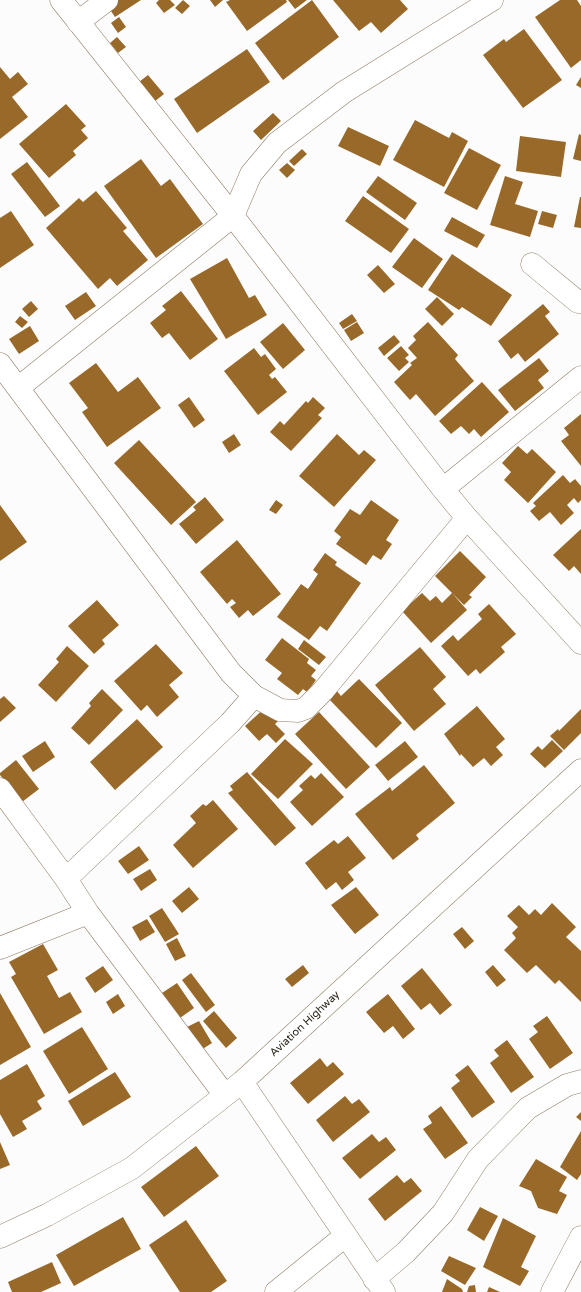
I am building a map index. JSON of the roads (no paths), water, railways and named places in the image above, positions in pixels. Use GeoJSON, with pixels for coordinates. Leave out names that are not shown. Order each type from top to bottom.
{"type":"FeatureCollection","features":[{"type":"Feature","properties":{"kind":"street"},"geometry":{"type":"LineString","coordinates":[[61,0],[233,216],[443,489],[467,518],[577,629]]}},
{"type":"Feature","properties":{"kind":"street"},"geometry":{"type":"LineString","coordinates":[[78,22],[107,0]]}},
{"type":"Feature","properties":{"kind":"street"},"geometry":{"type":"LineString","coordinates":[[467,518],[323,691],[306,708],[298,711],[280,710],[254,696],[231,673],[7,377],[233,216],[251,174],[277,143],[344,92],[492,0]]}},
{"type":"Feature","properties":{"kind":"street"},"geometry":{"type":"LineString","coordinates":[[532,264],[578,302],[581,302]]}},
{"type":"Feature","properties":{"kind":"street"},"geometry":{"type":"LineString","coordinates":[[443,489],[581,377]]}},
{"type":"Feature","properties":{"kind":"street"},"geometry":{"type":"LineString","coordinates":[[66,879],[230,723],[254,696]]}},
{"type":"Feature","properties":{"kind":"street","name":"Aviation Highway"},"geometry":{"type":"LineString","coordinates":[[0,1237],[48,1215],[132,1168],[224,1094],[242,1082],[581,770]]}},
{"type":"Feature","properties":{"kind":"street"},"geometry":{"type":"LineString","coordinates":[[0,789],[66,879],[88,913],[224,1094]]}},
{"type":"Feature","properties":{"kind":"street"},"geometry":{"type":"LineString","coordinates":[[0,948],[88,913]]}},
{"type":"Feature","properties":{"kind":"street"},"geometry":{"type":"LineString","coordinates":[[242,1082],[379,1286],[406,1252],[443,1213],[478,1159],[528,1108],[567,1085],[581,1080]]}},
{"type":"Feature","properties":{"kind":"street"},"geometry":{"type":"LineString","coordinates":[[276,1292],[345,1236]]}},
{"type":"Feature","properties":{"kind":"street"},"geometry":{"type":"LineString","coordinates":[[552,1292],[581,1236]]}}]}
